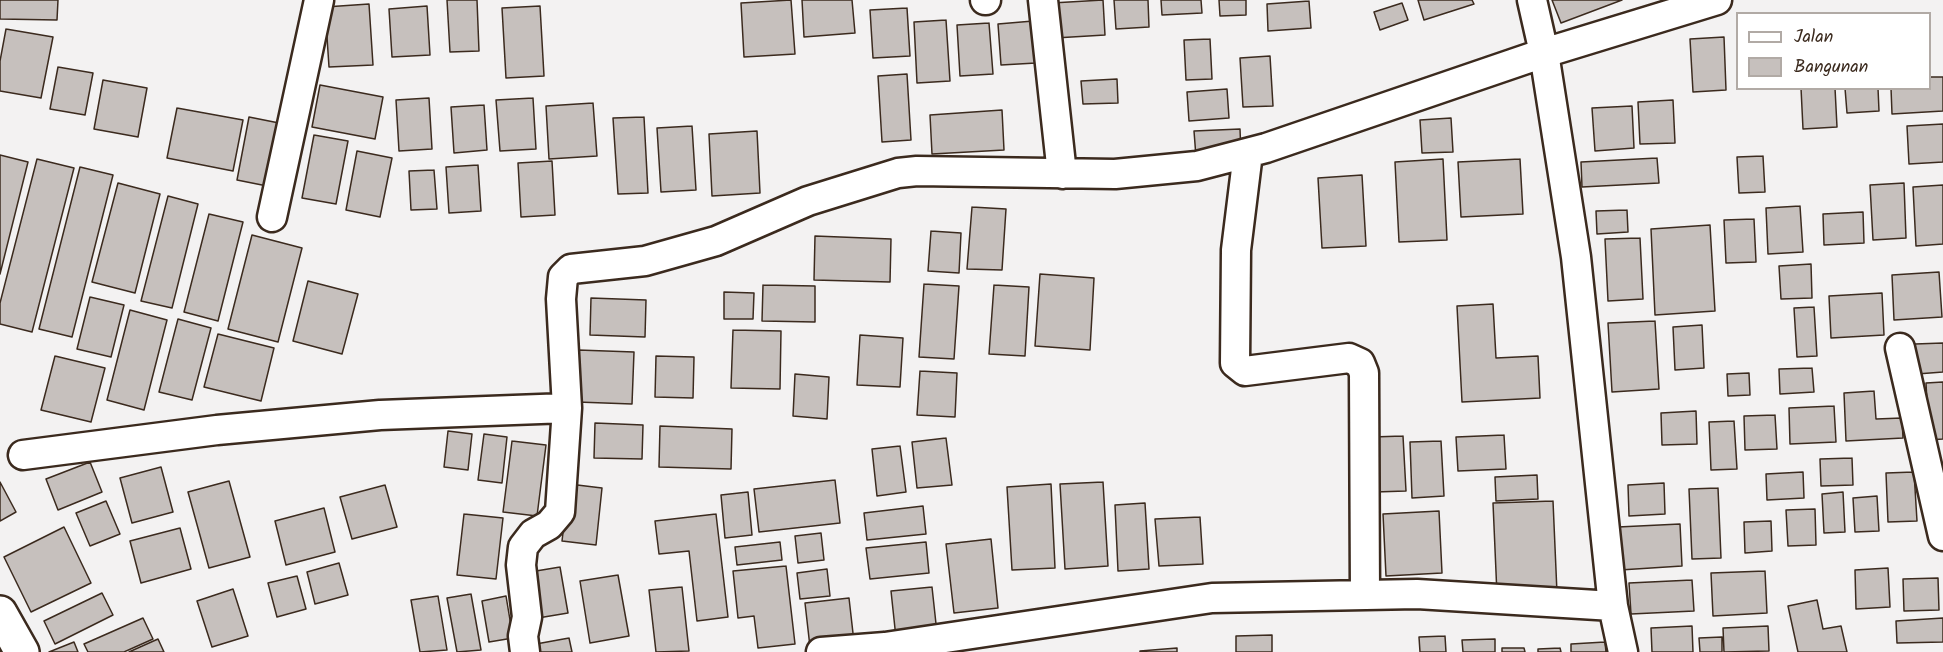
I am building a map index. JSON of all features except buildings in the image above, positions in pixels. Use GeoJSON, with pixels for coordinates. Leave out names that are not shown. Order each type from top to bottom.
{"type":"FeatureCollection","features":[{"type":"Feature","properties":{"kind":"highway"},"geometry":{"type":"LineString","coordinates":[[0,614],[22,652]]}},
{"type":"Feature","properties":{"kind":"street"},"geometry":{"type":"LineString","coordinates":[[272,217],[319,0],[329,0]]}},
{"type":"Feature","properties":{"kind":"street"},"geometry":{"type":"LineString","coordinates":[[1043,0],[1062,174]]}},
{"type":"Feature","properties":{"kind":"street"},"geometry":{"type":"LineString","coordinates":[[1532,0],[1544,53],[1576,257],[1613,606],[1623,652]]}},
{"type":"Feature","properties":{"kind":"street"},"geometry":{"type":"LineString","coordinates":[[525,652],[523,636],[527,617],[521,565],[523,547],[533,534],[549,525],[560,512],[567,408],[561,299],[563,277],[571,269],[645,261],[716,241],[808,201],[898,173],[917,171],[1062,174],[1160,171],[1197,166],[1248,153],[1544,53],[1717,0]]}},
{"type":"Feature","properties":{"kind":"street"},"geometry":{"type":"LineString","coordinates":[[1248,153],[1236,250],[1235,363],[1245,371],[1348,358],[1360,363],[1364,373],[1365,595]]}},
{"type":"Feature","properties":{"kind":"street"},"geometry":{"type":"LineString","coordinates":[[1900,348],[1943,536]]}},
{"type":"Feature","properties":{"kind":"street"},"geometry":{"type":"LineString","coordinates":[[23,455],[218,430],[380,415],[567,408]]}},
{"type":"Feature","properties":{"kind":"street"},"geometry":{"type":"LineString","coordinates":[[821,652],[886,650],[1212,598],[1418,594],[1613,606]]}}]}
